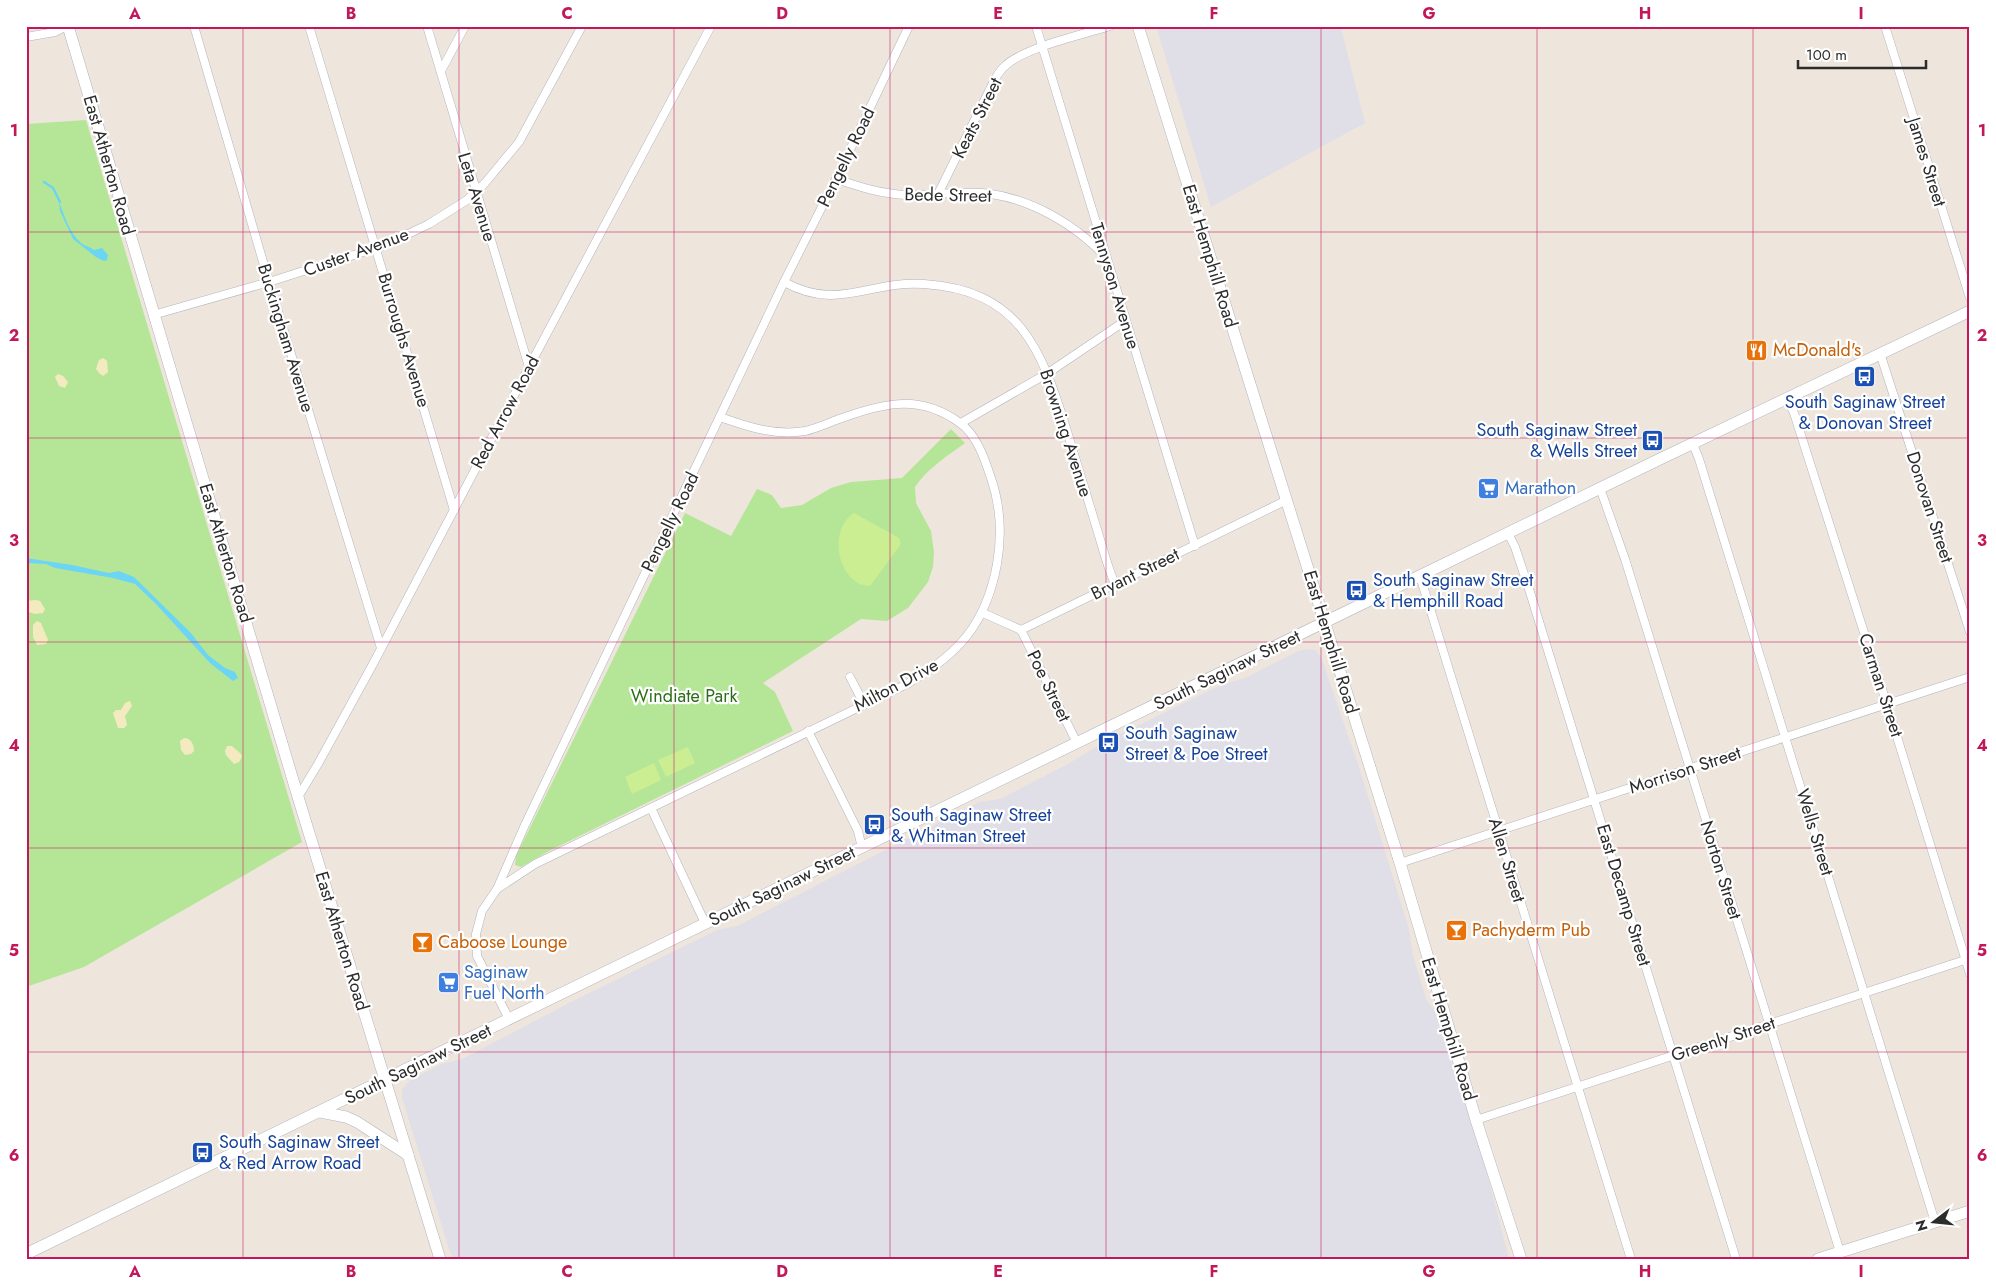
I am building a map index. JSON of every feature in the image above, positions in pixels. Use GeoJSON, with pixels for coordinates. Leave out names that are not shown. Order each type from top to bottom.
{"type":"FeatureCollection","features":[{"type":"Feature","properties":{"kind":"street"},"geometry":{"type":"LineString","coordinates":[[26,37],[55,32],[68,26]]}},
{"type":"Feature","properties":{"kind":"street","name":"East Atherton Road"},"geometry":{"type":"LineString","coordinates":[[68,26],[298,797],[440,1259]]}},
{"type":"Feature","properties":{"kind":"street","name":"Buckingham Avenue"},"geometry":{"type":"LineString","coordinates":[[194,26],[269,282],[381,648]]}},
{"type":"Feature","properties":{"kind":"street","name":"Burroughs Avenue"},"geometry":{"type":"LineString","coordinates":[[309,26],[454,510]]}},
{"type":"Feature","properties":{"kind":"street","name":"Leta Avenue"},"geometry":{"type":"LineString","coordinates":[[427,26],[529,367]]}},
{"type":"Feature","properties":{"kind":"street"},"geometry":{"type":"LineString","coordinates":[[441,71],[465,26]]}},
{"type":"Feature","properties":{"kind":"street","name":"Custer Avenue"},"geometry":{"type":"LineString","coordinates":[[153,315],[269,282],[376,248],[429,224],[467,200],[519,142],[582,26]]}},
{"type":"Feature","properties":{"kind":"street","name":"Red Arrow Road"},"geometry":{"type":"LineString","coordinates":[[298,797],[381,648],[711,26]]}},
{"type":"Feature","properties":{"kind":"street","name":"Pengelly Road"},"geometry":{"type":"LineString","coordinates":[[509,1019],[477,956],[476,934],[482,911],[497,889],[524,827],[784,282],[836,179],[909,26]]}},
{"type":"Feature","properties":{"kind":"street","name":"Tennyson Avenue"},"geometry":{"type":"LineString","coordinates":[[1036,26],[1195,546]]}},
{"type":"Feature","properties":{"kind":"street","name":"Keats Street"},"geometry":{"type":"LineString","coordinates":[[939,192],[995,78],[1004,66],[1036,48],[1110,26]]}},
{"type":"Feature","properties":{"kind":"street","name":"East Hemphill Road"},"geometry":{"type":"LineString","coordinates":[[1138,26],[1400,863],[1476,1120],[1521,1259]]}},
{"type":"Feature","properties":{"kind":"street","name":"James Street"},"geometry":{"type":"LineString","coordinates":[[1886,26],[1970,298]]}},
{"type":"Feature","properties":{"kind":"street","name":"Bede Street"},"geometry":{"type":"LineString","coordinates":[[836,179],[868,191],[887,194],[909,195],[939,192],[992,194],[1026,204],[1053,216],[1087,237],[1106,256]]}},
{"type":"Feature","properties":{"kind":"street","name":"Browning Avenue"},"geometry":{"type":"LineString","coordinates":[[784,282],[795,288],[820,296],[840,296],[896,284],[921,283],[945,285],[985,298],[1005,312],[1024,330],[1048,373],[1115,584]]}},
{"type":"Feature","properties":{"kind":"street","name":"South Saginaw Street"},"geometry":{"type":"LineString","coordinates":[[26,1254],[1600,488],[1970,310]]}},
{"type":"Feature","properties":{"kind":"street"},"geometry":{"type":"LineString","coordinates":[[961,423],[1048,373],[1125,321]]}},
{"type":"Feature","properties":{"kind":"street","name":"Donovan Street"},"geometry":{"type":"LineString","coordinates":[[1880,353],[1970,632]]}},
{"type":"Feature","properties":{"kind":"street","name":"Carman Street"},"geometry":{"type":"LineString","coordinates":[[1787,398],[1794,413],[1887,704],[1967,959],[1970,974]]}},
{"type":"Feature","properties":{"kind":"street","name":"Milton Drive"},"geometry":{"type":"LineString","coordinates":[[497,889],[535,864],[908,684],[932,670],[965,639],[983,613],[994,583],[1001,527],[993,483],[987,463],[976,441],[961,423],[934,408],[913,403],[886,404],[806,430],[780,433],[754,429],[720,417]]}},
{"type":"Feature","properties":{"kind":"street","name":"Wells Street"},"geometry":{"type":"LineString","coordinates":[[1693,444],[1705,477],[1935,1222]]}},
{"type":"Feature","properties":{"kind":"street","name":"Norton Street"},"geometry":{"type":"LineString","coordinates":[[1600,488],[1626,559],[1768,1025],[1840,1252]]}},
{"type":"Feature","properties":{"kind":"street","name":"Bryant Street"},"geometry":{"type":"LineString","coordinates":[[1021,630],[1287,500]]}},
{"type":"Feature","properties":{"kind":"street","name":"East Decamp Street"},"geometry":{"type":"LineString","coordinates":[[1508,533],[1529,589],[1736,1259]]}},
{"type":"Feature","properties":{"kind":"street","name":"Allen Street"},"geometry":{"type":"LineString","coordinates":[[1420,576],[1631,1259]]}},
{"type":"Feature","properties":{"kind":"street"},"geometry":{"type":"LineString","coordinates":[[983,613],[1021,630]]}},
{"type":"Feature","properties":{"kind":"street","name":"Poe Street"},"geometry":{"type":"LineString","coordinates":[[1021,630],[1077,743]]}},
{"type":"Feature","properties":{"kind":"street"},"geometry":{"type":"LineString","coordinates":[[850,677],[864,704]]}},
{"type":"Feature","properties":{"kind":"street","name":"Morrison Street"},"geometry":{"type":"LineString","coordinates":[[1400,863],[1970,677]]}},
{"type":"Feature","properties":{"kind":"street"},"geometry":{"type":"LineString","coordinates":[[808,731],[858,832],[862,848]]}},
{"type":"Feature","properties":{"kind":"street"},"geometry":{"type":"LineString","coordinates":[[651,808],[705,924]]}},
{"type":"Feature","properties":{"kind":"street","name":"Greenly Street"},"geometry":{"type":"LineString","coordinates":[[1476,1120],[1967,959]]}},
{"type":"Feature","properties":{"kind":"street"},"geometry":{"type":"LineString","coordinates":[[320,1112],[346,1117],[357,1122],[408,1155]]}},
{"type":"Feature","properties":{"kind":"street"},"geometry":{"type":"LineString","coordinates":[[1818,1259],[1970,1211]]}},
{"type":"Feature","properties":{"kind":"shaded area"},"geometry":{"type":"Polygon","coordinates":[[[1156,26],[1345,26],[1341,28],[1365,123],[1211,207],[1156,26]]]}},
{"type":"Feature","properties":{"kind":"shaded area"},"geometry":{"type":"Polygon","coordinates":[[[1315,650],[1321,657],[1359,767],[1409,929],[1413,956],[1427,1001],[1434,1009],[1485,1166],[1509,1259],[454,1259],[450,1252],[402,1098],[402,1089],[410,1080],[442,1064],[462,1059],[569,1003],[717,930],[737,926],[979,802],[1000,799],[1066,765],[1108,740],[1221,685],[1245,678],[1298,651],[1315,650]]]}},
{"type":"Feature","properties":{"kind":"green space"},"geometry":{"type":"Polygon","coordinates":[[[86,120],[302,842],[84,967],[26,987],[26,124],[86,120]]]}},
{"type":"Feature","properties":{"kind":"green space","name":"Windiate Park"},"geometry":{"type":"Polygon","coordinates":[[[951,429],[965,443],[932,468],[915,487],[916,503],[931,531],[934,552],[933,567],[928,582],[908,608],[887,621],[861,619],[763,683],[775,692],[793,731],[547,852],[521,867],[515,865],[516,856],[685,513],[731,536],[757,489],[772,495],[781,508],[802,505],[831,488],[851,482],[902,478],[951,429]]]}},
{"type":"Feature","properties":{"kind":"green space"},"geometry":{"type":"Polygon","coordinates":[[[854,513],[899,538],[901,544],[870,586],[859,584],[850,577],[844,569],[841,559],[839,538],[847,519],[854,513]]]}},
{"type":"Feature","properties":{"kind":"green space"},"geometry":{"type":"Polygon","coordinates":[[[688,747],[695,763],[666,777],[658,760],[688,747]]]}},
{"type":"Feature","properties":{"kind":"green space"},"geometry":{"type":"Polygon","coordinates":[[[654,763],[661,780],[632,794],[625,777],[654,763]]]}},
{"type":"Feature","properties":{"kind":"sand"},"geometry":{"type":"Polygon","coordinates":[[[103,358],[107,361],[108,372],[103,376],[96,369],[99,360],[103,358]]]}},
{"type":"Feature","properties":{"kind":"sand"},"geometry":{"type":"Polygon","coordinates":[[[58,374],[63,376],[68,382],[65,388],[59,386],[55,377],[58,374]]]}},
{"type":"Feature","properties":{"kind":"sand"},"geometry":{"type":"Polygon","coordinates":[[[26,601],[40,601],[45,609],[43,613],[35,614],[26,611],[26,601]]]}},
{"type":"Feature","properties":{"kind":"sand"},"geometry":{"type":"Polygon","coordinates":[[[37,621],[41,623],[48,640],[46,644],[37,645],[33,637],[33,625],[37,621]]]}},
{"type":"Feature","properties":{"kind":"sand"},"geometry":{"type":"Polygon","coordinates":[[[130,701],[132,706],[125,716],[127,725],[124,728],[118,728],[113,713],[116,710],[121,710],[125,703],[130,701]]]}},
{"type":"Feature","properties":{"kind":"sand"},"geometry":{"type":"Polygon","coordinates":[[[184,738],[189,739],[193,744],[194,751],[191,754],[185,755],[181,750],[180,741],[184,738]]]}},
{"type":"Feature","properties":{"kind":"sand"},"geometry":{"type":"Polygon","coordinates":[[[227,746],[232,746],[241,754],[242,757],[239,762],[234,764],[226,755],[227,746]]]}},
{"type":"Feature","properties":{"kind":"water"},"geometry":{"type":"Polygon","coordinates":[[[59,202],[67,223],[77,239],[94,250],[102,248],[108,255],[107,260],[104,261],[96,257],[73,239],[60,211],[59,202]]]}},
{"type":"Feature","properties":{"kind":"water"},"geometry":{"type":"Polygon","coordinates":[[[26,558],[109,573],[119,571],[134,577],[190,632],[208,655],[225,668],[235,672],[238,678],[233,681],[210,663],[135,584],[113,578],[55,568],[46,564],[26,563],[26,558]]]}},
{"type":"Feature","properties":{"kind":"waterway"},"geometry":{"type":"LineString","coordinates":[[44,182],[53,188],[60,202]]}},
{"type":"Feature","properties":{"kind":"place","name":"McDonald's"},"geometry":{"type":"Point","coordinates":[1757,350]}},
{"type":"Feature","properties":{"kind":"place","name":"South Saginaw Street & Donovan Street"},"geometry":{"type":"Point","coordinates":[1865,377]}},
{"type":"Feature","properties":{"kind":"place","name":"South Saginaw Street & Wells Street"},"geometry":{"type":"Point","coordinates":[1653,440]}},
{"type":"Feature","properties":{"kind":"place","name":"Marathon"},"geometry":{"type":"Point","coordinates":[1489,488]}},
{"type":"Feature","properties":{"kind":"place","name":"South Saginaw Street & Hemphill Road"},"geometry":{"type":"Point","coordinates":[1357,590]}},
{"type":"Feature","properties":{"kind":"place","name":"South Saginaw Street & Poe Street"},"geometry":{"type":"Point","coordinates":[1109,743]}},
{"type":"Feature","properties":{"kind":"place","name":"South Saginaw Street & Whitman Street"},"geometry":{"type":"Point","coordinates":[875,825]}},
{"type":"Feature","properties":{"kind":"place","name":"Pachyderm Pub"},"geometry":{"type":"Point","coordinates":[1456,930]}},
{"type":"Feature","properties":{"kind":"place","name":"Caboose Lounge"},"geometry":{"type":"Point","coordinates":[422,942]}},
{"type":"Feature","properties":{"kind":"place","name":"Saginaw Fuel North"},"geometry":{"type":"Point","coordinates":[448,982]}},
{"type":"Feature","properties":{"kind":"place","name":"South Saginaw Street & Red Arrow Road"},"geometry":{"type":"Point","coordinates":[203,1152]}}]}
